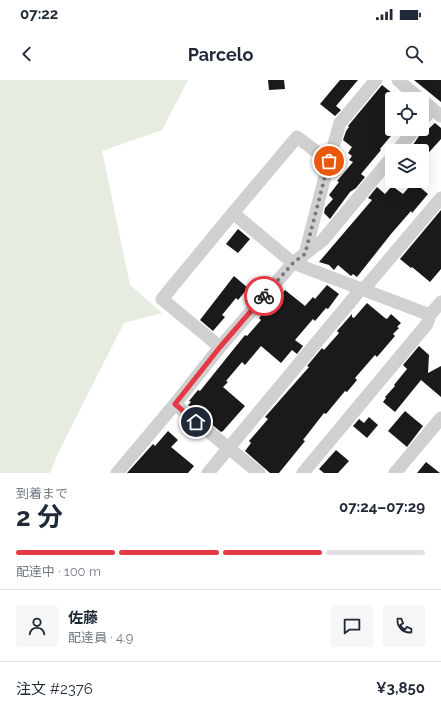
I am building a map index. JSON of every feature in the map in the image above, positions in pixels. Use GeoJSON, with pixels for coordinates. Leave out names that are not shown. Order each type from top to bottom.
{"type":"FeatureCollection","features":[{"type":"Feature","properties":{"kind":"street"},"geometry":{"type":"LineString","coordinates":[[305,254],[340,123],[376,80]]}},
{"type":"Feature","properties":{"kind":"street"},"geometry":{"type":"LineString","coordinates":[[398,80],[412,92]]}},
{"type":"Feature","properties":{"kind":"street"},"geometry":{"type":"LineString","coordinates":[[403,144],[409,136]]}},
{"type":"Feature","properties":{"kind":"street"},"geometry":{"type":"LineString","coordinates":[[220,347],[162,299],[297,137],[329,161]]}},
{"type":"Feature","properties":{"kind":"street"},"geometry":{"type":"LineString","coordinates":[[117,473],[175,404],[220,347],[293,263],[323,240],[385,165]]}},
{"type":"Feature","properties":{"kind":"street"},"geometry":{"type":"LineString","coordinates":[[208,473],[441,198]]}},
{"type":"Feature","properties":{"kind":"street"},"geometry":{"type":"LineString","coordinates":[[233,213],[293,263],[430,315]]}},
{"type":"Feature","properties":{"kind":"street"},"geometry":{"type":"LineString","coordinates":[[304,473],[427,324],[430,315],[441,302]]}},
{"type":"Feature","properties":{"kind":"street"},"geometry":{"type":"LineString","coordinates":[[175,404],[259,473]]}},
{"type":"Feature","properties":{"kind":"street"},"geometry":{"type":"LineString","coordinates":[[395,473],[441,418]]}},
{"type":"Feature","properties":{"kind":"shaded area"},"geometry":{"type":"Polygon","coordinates":[[[0,80],[188,80],[162,130],[102,151],[130,285],[162,313],[124,323],[60,449],[50,473],[0,473],[0,80]]]}},
{"type":"Feature","properties":{"kind":"building"},"geometry":{"type":"Polygon","coordinates":[[[268,80],[284,80],[285,89],[269,90],[268,80]]]}},
{"type":"Feature","properties":{"kind":"building"},"geometry":{"type":"Polygon","coordinates":[[[340,80],[358,80],[336,106],[341,110],[335,116],[320,104],[340,80]]]}},
{"type":"Feature","properties":{"kind":"building"},"geometry":{"type":"Polygon","coordinates":[[[414,80],[441,80],[441,102],[414,80]]]}},
{"type":"Feature","properties":{"kind":"building"},"geometry":{"type":"Polygon","coordinates":[[[382,85],[391,92],[385,92],[385,136],[391,136],[361,174],[365,177],[356,188],[350,192],[330,219],[324,213],[325,208],[333,199],[329,195],[339,182],[337,181],[353,162],[349,160],[352,156],[348,153],[352,147],[343,140],[349,127],[348,126],[382,85]]]}},
{"type":"Feature","properties":{"kind":"building"},"geometry":{"type":"Polygon","coordinates":[[[435,123],[441,128],[441,139],[429,152],[429,144],[414,144],[419,136],[429,136],[429,128],[435,123]]]}},
{"type":"Feature","properties":{"kind":"building"},"geometry":{"type":"Polygon","coordinates":[[[377,187],[385,194],[390,188],[395,188],[403,194],[408,188],[421,188],[428,194],[391,234],[357,277],[353,274],[351,276],[338,265],[334,270],[329,265],[319,262],[372,200],[368,198],[377,187]]]}},
{"type":"Feature","properties":{"kind":"building"},"geometry":{"type":"Polygon","coordinates":[[[441,210],[441,269],[430,282],[400,259],[441,210]]]}},
{"type":"Feature","properties":{"kind":"building"},"geometry":{"type":"Polygon","coordinates":[[[238,229],[250,239],[238,253],[226,244],[238,229]]]}},
{"type":"Feature","properties":{"kind":"building"},"geometry":{"type":"Polygon","coordinates":[[[234,276],[248,288],[238,300],[236,298],[222,315],[225,317],[213,331],[200,320],[234,276]]]}},
{"type":"Feature","properties":{"kind":"building"},"geometry":{"type":"Polygon","coordinates":[[[327,285],[339,294],[328,309],[326,308],[315,321],[313,319],[295,340],[303,346],[297,354],[292,350],[281,363],[261,346],[245,365],[242,362],[226,381],[228,382],[223,387],[245,406],[223,431],[221,432],[188,405],[191,402],[189,401],[198,390],[200,391],[245,335],[247,336],[261,320],[259,318],[269,307],[270,308],[285,290],[305,306],[313,297],[315,299],[327,285]]]}},
{"type":"Feature","properties":{"kind":"building"},"geometry":{"type":"Polygon","coordinates":[[[367,303],[385,318],[387,319],[391,314],[401,323],[397,327],[399,328],[393,334],[395,336],[377,357],[375,355],[355,378],[357,380],[347,392],[345,391],[326,414],[324,413],[303,440],[305,441],[279,473],[270,473],[245,451],[251,443],[249,441],[268,419],[265,417],[309,367],[307,366],[322,348],[324,350],[339,333],[337,331],[352,314],[352,317],[354,318],[367,303]]]}},
{"type":"Feature","properties":{"kind":"building"},"geometry":{"type":"Polygon","coordinates":[[[419,346],[429,355],[428,373],[441,366],[441,397],[421,380],[395,412],[383,402],[386,398],[385,397],[407,369],[403,365],[419,346]]]}},
{"type":"Feature","properties":{"kind":"building"},"geometry":{"type":"Polygon","coordinates":[[[405,411],[423,426],[407,447],[388,431],[405,411]]]}},
{"type":"Feature","properties":{"kind":"building"},"geometry":{"type":"Polygon","coordinates":[[[369,417],[378,425],[367,438],[353,426],[359,419],[364,423],[369,417]]]}},
{"type":"Feature","properties":{"kind":"building"},"geometry":{"type":"Polygon","coordinates":[[[168,431],[178,440],[171,447],[194,466],[188,473],[127,473],[153,444],[155,446],[168,431]]]}},
{"type":"Feature","properties":{"kind":"building"},"geometry":{"type":"Polygon","coordinates":[[[336,450],[349,461],[338,473],[324,473],[319,469],[336,450]]]}},
{"type":"Feature","properties":{"kind":"building"},"geometry":{"type":"Polygon","coordinates":[[[426,462],[440,473],[417,473],[426,462]]]}},
{"type":"Feature","properties":{"kind":"way so far"},"geometry":{"type":"LineString","coordinates":[[264,296],[293,263],[305,254],[329,161]]}},
{"type":"Feature","properties":{"kind":"route"},"geometry":{"type":"LineString","coordinates":[[196,422],[175,404],[220,347],[264,296]]}}]}
